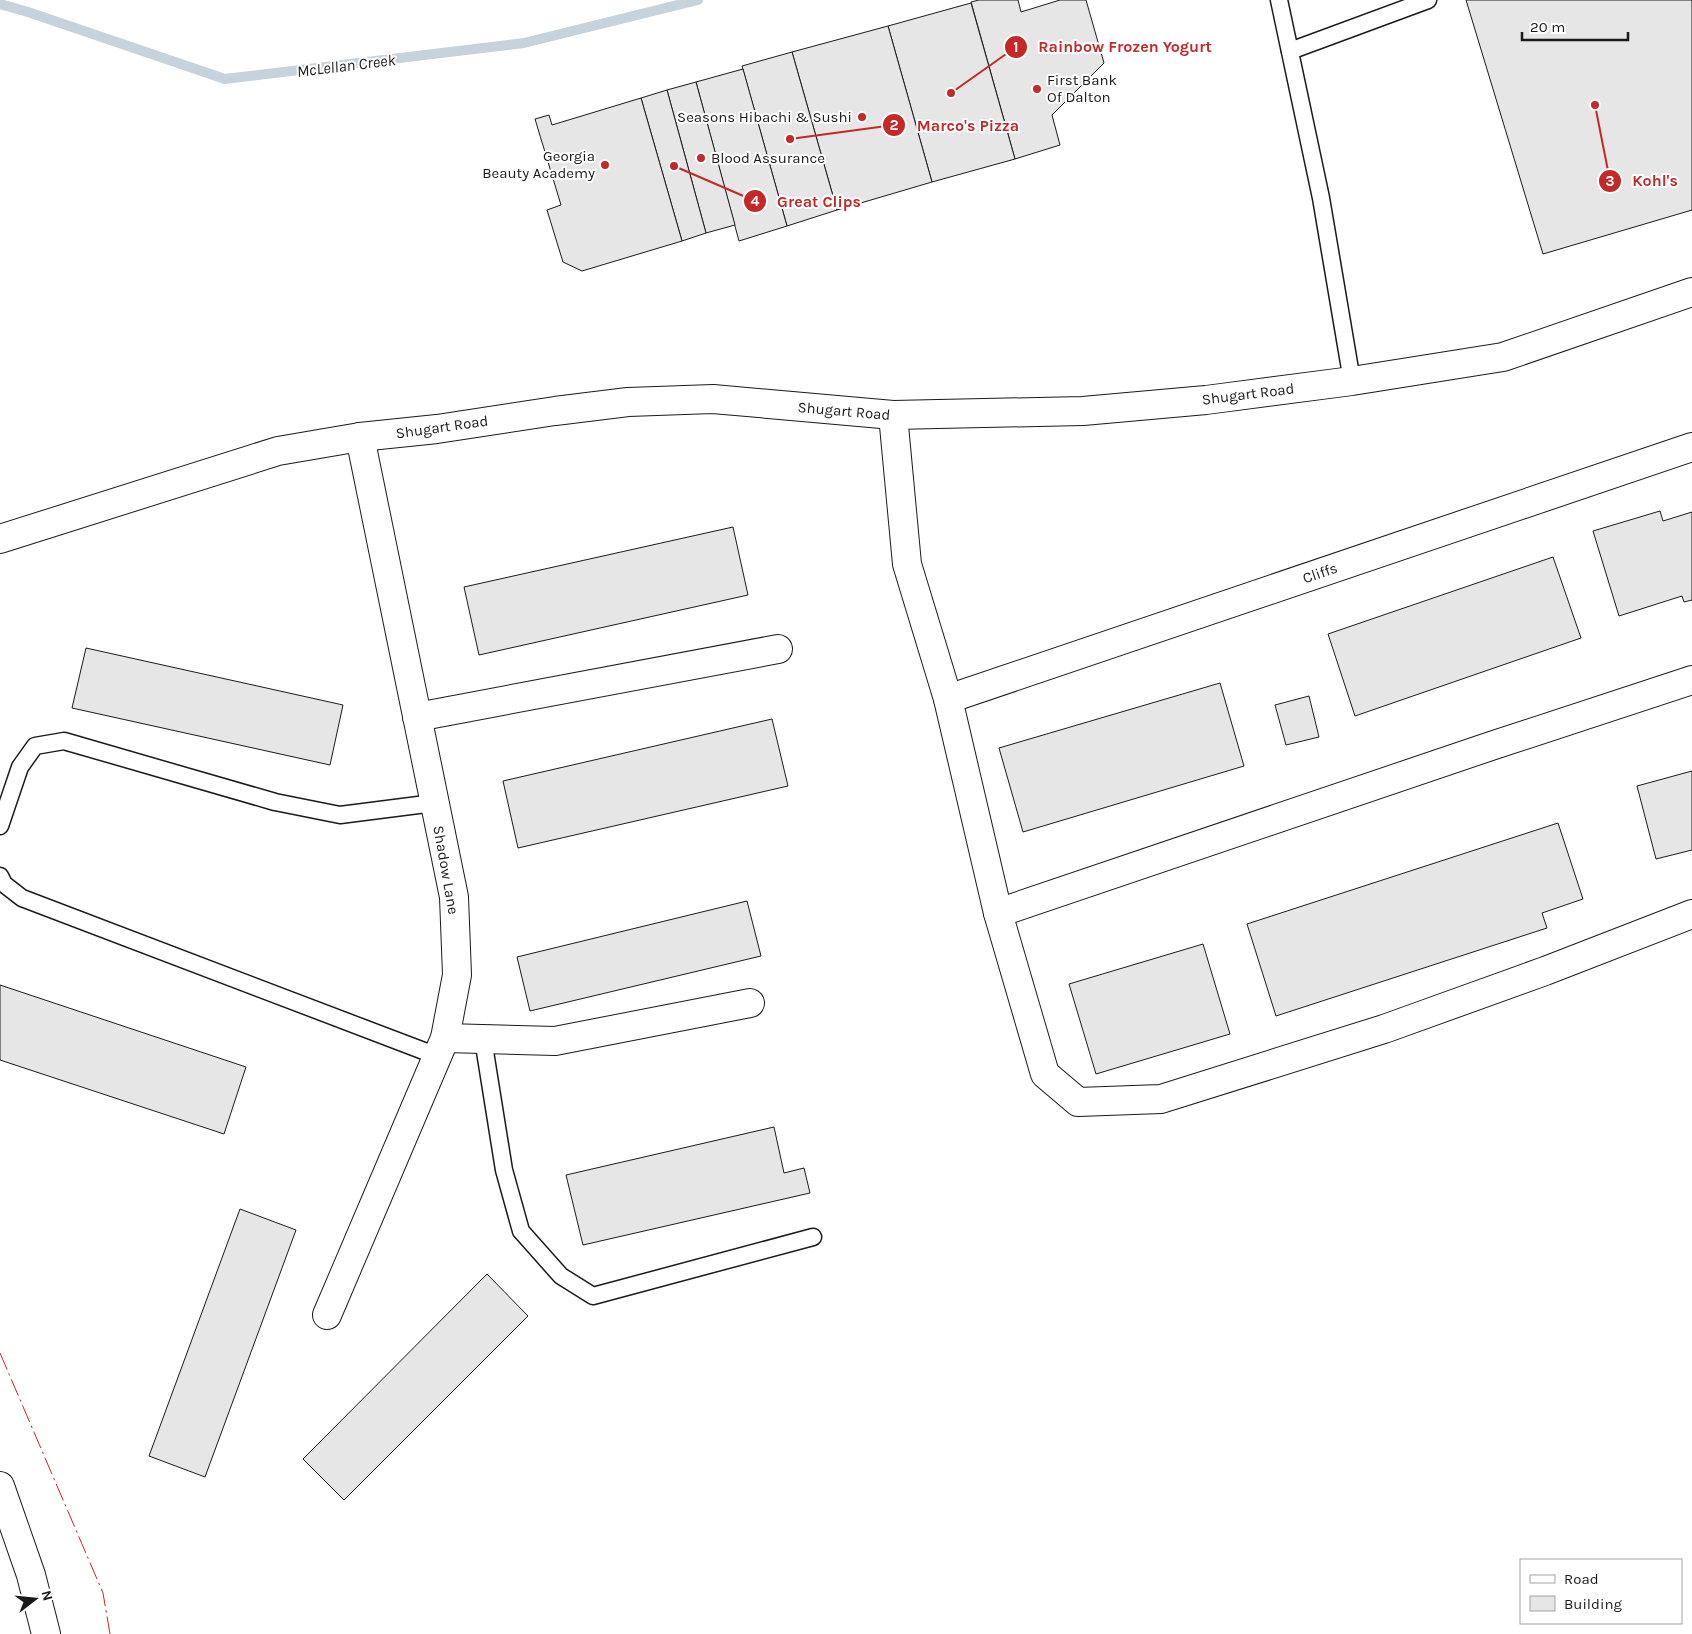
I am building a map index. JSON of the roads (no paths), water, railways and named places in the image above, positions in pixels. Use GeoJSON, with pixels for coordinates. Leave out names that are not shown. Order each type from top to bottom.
{"type":"FeatureCollection","features":[{"type":"Feature","properties":{"kind":"street","name":"Shugart Road"},"geometry":{"type":"LineString","coordinates":[[0,539],[278,450],[360,438],[437,430],[555,411],[628,402],[713,399],[893,415],[1083,411],[1206,400],[1352,381],[1502,357],[1692,292]]}},
{"type":"Feature","properties":{"kind":"street"},"geometry":{"type":"LineString","coordinates":[[893,415],[907,564],[948,698],[998,913],[1045,1074],[1078,1102],[1160,1099],[1170,1096],[1384,1029],[1545,971],[1692,914]]}},
{"type":"Feature","properties":{"kind":"street","name":"Shadow Lane"},"geometry":{"type":"LineString","coordinates":[[327,1315],[441,1047],[457,975],[454,897],[360,438]]}},
{"type":"Feature","properties":{"kind":"street","name":"Cliffs"},"geometry":{"type":"LineString","coordinates":[[948,698],[1692,447]]}},
{"type":"Feature","properties":{"kind":"street"},"geometry":{"type":"LineString","coordinates":[[417,717],[778,650]]}},
{"type":"Feature","properties":{"kind":"street"},"geometry":{"type":"LineString","coordinates":[[998,913],[1692,680]]}},
{"type":"Feature","properties":{"kind":"street"},"geometry":{"type":"LineString","coordinates":[[441,1047],[483,1038],[555,1040],[750,1003]]}},
{"type":"Feature","properties":{"kind":"street"},"geometry":{"type":"LineString","coordinates":[[0,1486],[31,1575],[46,1634]]}},
{"type":"Feature","properties":{"kind":"lane"},"geometry":{"type":"LineString","coordinates":[[1279,0],[1321,198],[1352,381]]}},
{"type":"Feature","properties":{"kind":"lane"},"geometry":{"type":"LineString","coordinates":[[1290,51],[1428,0]]}},
{"type":"Feature","properties":{"kind":"lane"},"geometry":{"type":"LineString","coordinates":[[0,826],[20,767],[35,746],[64,741],[275,802],[340,815],[434,803]]}},
{"type":"Feature","properties":{"kind":"lane"},"geometry":{"type":"LineString","coordinates":[[0,876],[4,884],[22,898],[441,1047]]}},
{"type":"Feature","properties":{"kind":"lane"},"geometry":{"type":"LineString","coordinates":[[483,1038],[504,1170],[521,1231],[561,1276],[594,1296],[813,1237]]}},
{"type":"Feature","properties":{"kind":"waterway","name":"McLellan Creek"},"geometry":{"type":"LineString","coordinates":[[0,4],[225,79],[524,43],[698,0]]}},
{"type":"Feature","properties":{"kind":"place","name":"First Bank Of Dalton"},"geometry":{"type":"Point","coordinates":[1037,89]}},
{"type":"Feature","properties":{"kind":"place","name":"Rainbow Frozen Yogurt"},"geometry":{"type":"Point","coordinates":[951,93]}},
{"type":"Feature","properties":{"kind":"place","name":"Kohl's"},"geometry":{"type":"Point","coordinates":[1595,105]}},
{"type":"Feature","properties":{"kind":"place","name":"Seasons Hibachi & Sushi"},"geometry":{"type":"Point","coordinates":[862,117]}},
{"type":"Feature","properties":{"kind":"place","name":"Marco's Pizza"},"geometry":{"type":"Point","coordinates":[790,139]}},
{"type":"Feature","properties":{"kind":"place","name":"Blood Assurance"},"geometry":{"type":"Point","coordinates":[701,158]}},
{"type":"Feature","properties":{"kind":"place","name":"Georgia Beauty Academy"},"geometry":{"type":"Point","coordinates":[605,165]}},
{"type":"Feature","properties":{"kind":"place","name":"Great Clips"},"geometry":{"type":"Point","coordinates":[674,166]}}]}
